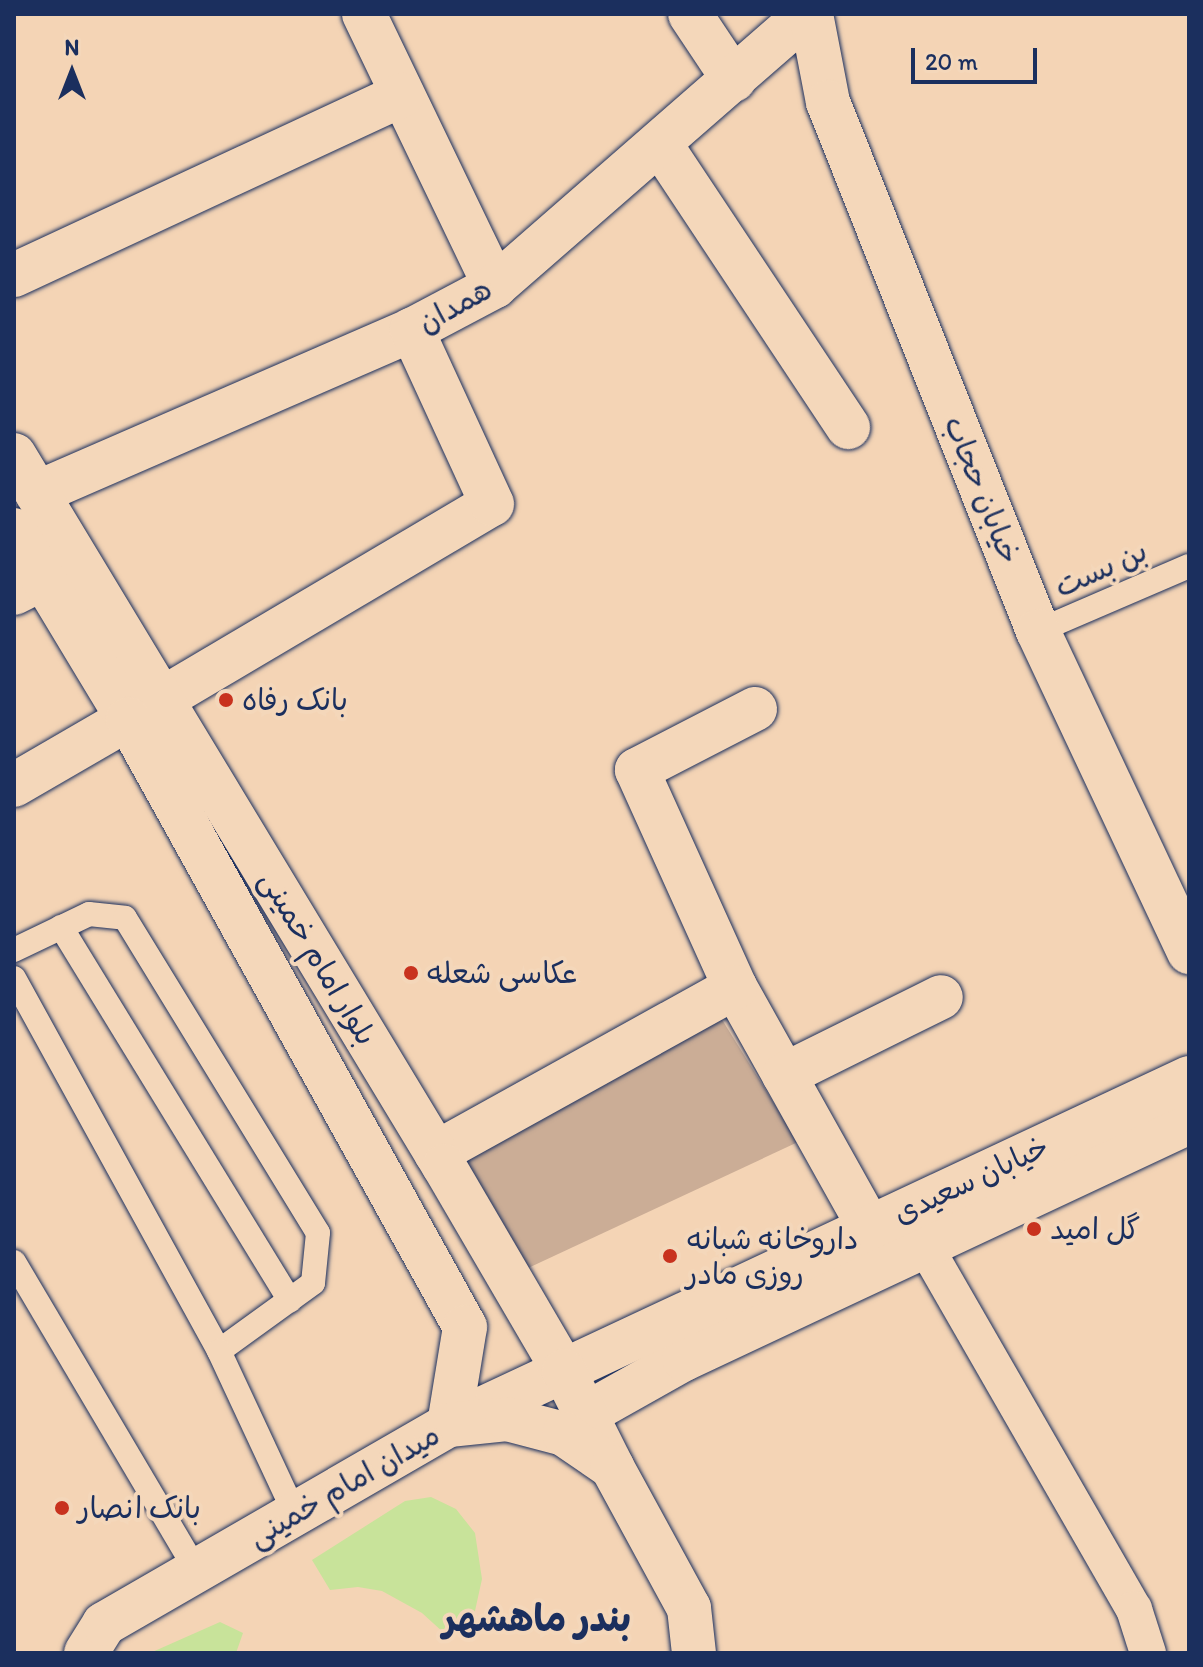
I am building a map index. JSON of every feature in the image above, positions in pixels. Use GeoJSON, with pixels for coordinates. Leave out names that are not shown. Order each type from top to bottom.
{"type":"FeatureCollection","features":[{"type":"Feature","properties":{"kind":"street"},"geometry":{"type":"LineString","coordinates":[[364,14],[495,286]]}},
{"type":"Feature","properties":{"kind":"street"},"geometry":{"type":"LineString","coordinates":[[690,14],[734,80]]}},
{"type":"Feature","properties":{"kind":"street","name":"همدان"},"geometry":{"type":"LineString","coordinates":[[37,493],[412,330],[495,286],[809,14]]}},
{"type":"Feature","properties":{"kind":"street","name":"خیابان حجاب"},"geometry":{"type":"LineString","coordinates":[[809,14],[828,102],[1038,631],[1189,952]]}},
{"type":"Feature","properties":{"kind":"street"},"geometry":{"type":"LineString","coordinates":[[14,275],[402,95]]}},
{"type":"Feature","properties":{"kind":"street"},"geometry":{"type":"LineString","coordinates":[[660,144],[848,427]]}},
{"type":"Feature","properties":{"kind":"street"},"geometry":{"type":"LineString","coordinates":[[14,785],[492,504],[412,330]]}},
{"type":"Feature","properties":{"kind":"street","name":"بلوار امام خمینی"},"geometry":{"type":"LineString","coordinates":[[14,455],[37,493],[145,709],[465,1327],[449,1425]]}},
{"type":"Feature","properties":{"kind":"street","name":"بلوار امام خمینی"},"geometry":{"type":"LineString","coordinates":[[14,530],[29,585],[145,709],[436,1153],[564,1371],[612,1467]]}},
{"type":"Feature","properties":{"kind":"street"},"geometry":{"type":"LineString","coordinates":[[755,709],[637,770],[735,987],[869,1227]]}},
{"type":"Feature","properties":{"kind":"street"},"geometry":{"type":"LineString","coordinates":[[436,1153],[735,987]]}},
{"type":"Feature","properties":{"kind":"street"},"geometry":{"type":"LineString","coordinates":[[784,1075],[941,997]]}},
{"type":"Feature","properties":{"kind":"street","name":"خیابان سعیدی"},"geometry":{"type":"LineString","coordinates":[[449,1425],[1189,1078]]}},
{"type":"Feature","properties":{"kind":"street","name":"خیابان سعیدی"},"geometry":{"type":"LineString","coordinates":[[586,1414],[684,1359],[1189,1122]]}},
{"type":"Feature","properties":{"kind":"street"},"geometry":{"type":"LineString","coordinates":[[925,1246],[1134,1609],[1148,1653]]}},
{"type":"Feature","properties":{"kind":"street","name":"میدان امام خمینی"},"geometry":{"type":"LineString","coordinates":[[86,1653],[104,1624],[449,1425],[507,1419],[564,1434],[612,1467],[689,1608],[694,1653]]}},
{"type":"Feature","properties":{"kind":"street"},"geometry":{"type":"LineString","coordinates":[[689,1608],[717,1653]]}},
{"type":"Feature","properties":{"kind":"lane","name":"بن بست"},"geometry":{"type":"LineString","coordinates":[[1038,631],[1189,566]]}},
{"type":"Feature","properties":{"kind":"lane"},"geometry":{"type":"LineString","coordinates":[[14,950],[89,914],[125,918],[318,1233],[313,1283],[219,1351]]}},
{"type":"Feature","properties":{"kind":"lane"},"geometry":{"type":"LineString","coordinates":[[61,927],[290,1300]]}},
{"type":"Feature","properties":{"kind":"lane"},"geometry":{"type":"LineString","coordinates":[[14,978],[219,1351],[295,1514]]}},
{"type":"Feature","properties":{"kind":"lane"},"geometry":{"type":"LineString","coordinates":[[14,1262],[197,1571]]}},
{"type":"Feature","properties":{"kind":"green space"},"geometry":{"type":"Polygon","coordinates":[[[431,1497],[456,1509],[475,1533],[482,1579],[473,1620],[444,1633],[422,1613],[382,1591],[358,1587],[330,1590],[312,1560],[405,1501],[431,1497]]]}},
{"type":"Feature","properties":{"kind":"green space"},"geometry":{"type":"Polygon","coordinates":[[[220,1622],[243,1633],[236,1653],[150,1653],[220,1622]]]}},
{"type":"Feature","properties":{"kind":"building"},"geometry":{"type":"Polygon","coordinates":[[[721,1018],[798,1142],[526,1269],[458,1153],[721,1018]]]}},
{"type":"Feature","properties":{"kind":"place","name":"بانک رفاه"},"geometry":{"type":"Point","coordinates":[226,700]}},
{"type":"Feature","properties":{"kind":"place","name":"عکاسی شعله"},"geometry":{"type":"Point","coordinates":[411,973]}},
{"type":"Feature","properties":{"kind":"place","name":"گل امید"},"geometry":{"type":"Point","coordinates":[1034,1229]}},
{"type":"Feature","properties":{"kind":"place","name":"داروخانه شبانه روزی مادر"},"geometry":{"type":"Point","coordinates":[670,1256]}},
{"type":"Feature","properties":{"kind":"place","name":"بانک انصار"},"geometry":{"type":"Point","coordinates":[62,1508]}},
{"type":"Feature","properties":{"kind":"district","name":"بندر ماهشهر"},"geometry":{"type":"Point","coordinates":[537,1619]}}]}
